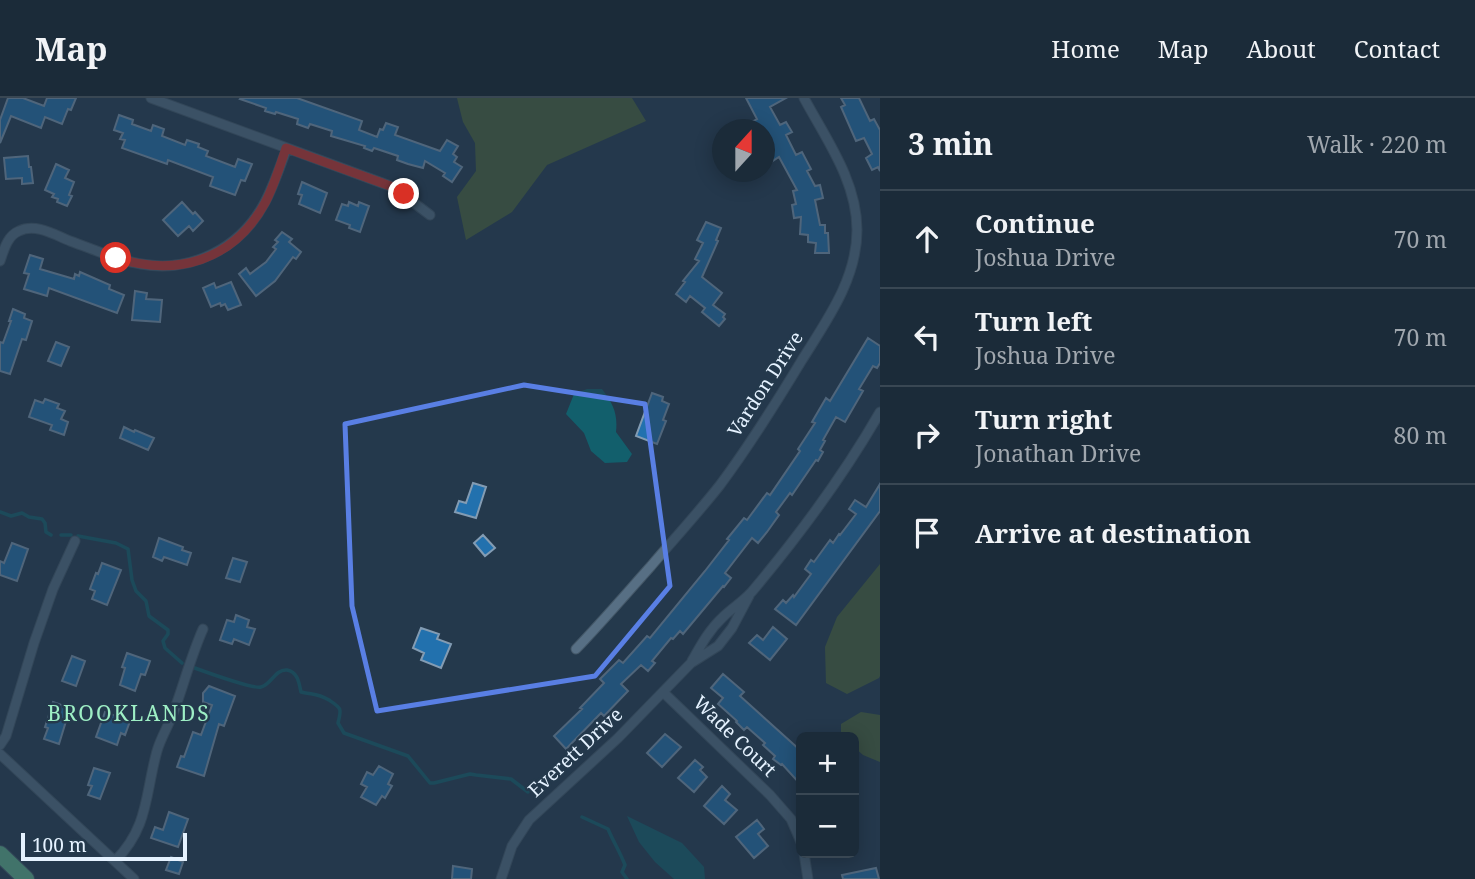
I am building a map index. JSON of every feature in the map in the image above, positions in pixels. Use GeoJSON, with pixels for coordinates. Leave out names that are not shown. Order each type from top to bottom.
{"type":"FeatureCollection","features":[{"type":"Feature","properties":{"kind":"highway"},"geometry":{"type":"LineString","coordinates":[[0,854],[26,879]]}},
{"type":"Feature","properties":{"kind":"street"},"geometry":{"type":"LineString","coordinates":[[152,98],[393,187],[430,215]]}},
{"type":"Feature","properties":{"kind":"street","name":"Vardon Drive"},"geometry":{"type":"LineString","coordinates":[[576,649],[675,539],[721,482],[794,374],[838,301],[848,278],[855,254],[857,231],[854,197],[847,177],[804,98]]}},
{"type":"Feature","properties":{"kind":"street"},"geometry":{"type":"LineString","coordinates":[[0,261],[13,235],[29,228],[44,230],[116,258],[142,265],[171,266],[199,261],[224,249],[254,219],[270,192],[286,148]]}},
{"type":"Feature","properties":{"kind":"street","name":"Everett Drive"},"geometry":{"type":"LineString","coordinates":[[691,663],[718,646],[733,628],[749,596],[810,518],[880,412]]}},
{"type":"Feature","properties":{"kind":"street"},"geometry":{"type":"LineString","coordinates":[[0,745],[6,737],[53,589],[75,541]]}},
{"type":"Feature","properties":{"kind":"street","name":"Everett Drive"},"geometry":{"type":"LineString","coordinates":[[501,879],[512,846],[529,820],[664,693],[691,663],[714,626],[749,596]]}},
{"type":"Feature","properties":{"kind":"street"},"geometry":{"type":"LineString","coordinates":[[115,861],[131,843],[142,819],[160,741],[173,713],[203,629]]}},
{"type":"Feature","properties":{"kind":"street","name":"Wade Court"},"geometry":{"type":"LineString","coordinates":[[664,693],[770,794],[796,832]]}},
{"type":"Feature","properties":{"kind":"street"},"geometry":{"type":"LineString","coordinates":[[0,754],[134,879]]}},
{"type":"Feature","properties":{"kind":"street"},"geometry":{"type":"LineString","coordinates":[[805,858],[808,879]]}},
{"type":"Feature","properties":{"kind":"highlighted area"},"geometry":{"type":"Polygon","coordinates":[[[524,385],[645,404],[670,586],[595,676],[377,711],[352,606],[345,424],[524,385]]]}},
{"type":"Feature","properties":{"kind":"shaded area"},"geometry":{"type":"Polygon","coordinates":[[[457,98],[632,98],[646,121],[547,165],[512,212],[466,240],[457,197],[476,171],[475,143],[463,122],[457,98]]]}},
{"type":"Feature","properties":{"kind":"shaded area"},"geometry":{"type":"Polygon","coordinates":[[[587,389],[602,389],[612,404],[616,432],[632,454],[627,462],[605,463],[591,451],[584,433],[566,414],[574,394],[587,389]]]}},
{"type":"Feature","properties":{"kind":"shaded area"},"geometry":{"type":"Polygon","coordinates":[[[880,564],[880,676],[847,694],[826,683],[825,647],[837,617],[880,564]]]}},
{"type":"Feature","properties":{"kind":"shaded area"},"geometry":{"type":"Polygon","coordinates":[[[861,712],[880,715],[880,762],[859,751],[859,732],[841,732],[841,724],[861,712]]]}},
{"type":"Feature","properties":{"kind":"shaded area"},"geometry":{"type":"Polygon","coordinates":[[[627,816],[682,843],[704,867],[705,879],[674,879],[655,862],[639,842],[627,816]]]}},
{"type":"Feature","properties":{"kind":"building"},"geometry":{"type":"Polygon","coordinates":[[[8,98],[23,98],[44,106],[47,98],[76,98],[62,124],[45,117],[41,128],[11,116],[0,143],[0,120],[8,98]]]}},
{"type":"Feature","properties":{"kind":"building"},"geometry":{"type":"Polygon","coordinates":[[[241,98],[297,98],[362,121],[359,130],[377,137],[386,123],[398,127],[395,135],[440,151],[447,140],[458,146],[453,154],[457,157],[454,162],[462,167],[452,182],[443,176],[445,173],[425,161],[423,168],[408,164],[397,160],[398,156],[374,148],[372,151],[364,148],[365,146],[331,136],[332,131],[310,124],[308,128],[297,124],[298,119],[265,111],[266,108],[241,98]]]}},
{"type":"Feature","properties":{"kind":"building"},"geometry":{"type":"Polygon","coordinates":[[[746,98],[786,98],[770,107],[780,125],[786,122],[792,132],[786,135],[796,155],[802,152],[811,169],[807,171],[815,186],[820,185],[823,198],[815,200],[820,225],[825,225],[825,233],[828,233],[829,253],[815,253],[816,243],[808,242],[808,235],[800,234],[801,217],[794,218],[792,205],[796,204],[793,191],[797,190],[779,157],[775,160],[775,119],[757,119],[746,98]]]}},
{"type":"Feature","properties":{"kind":"building"},"geometry":{"type":"Polygon","coordinates":[[[841,98],[859,98],[870,121],[874,119],[880,130],[880,171],[878,167],[872,170],[866,158],[872,154],[864,138],[856,141],[841,107],[845,105],[841,98]]]}},
{"type":"Feature","properties":{"kind":"building"},"geometry":{"type":"Polygon","coordinates":[[[119,115],[133,120],[132,124],[151,131],[153,125],[164,129],[162,136],[185,145],[187,140],[199,144],[198,147],[208,151],[206,156],[235,167],[238,159],[252,164],[245,181],[241,180],[235,195],[210,186],[213,177],[168,160],[167,164],[122,148],[125,140],[120,139],[123,133],[114,130],[119,115]]]}},
{"type":"Feature","properties":{"kind":"building"},"geometry":{"type":"Polygon","coordinates":[[[28,156],[33,183],[22,184],[22,178],[6,179],[4,158],[28,156]]]}},
{"type":"Feature","properties":{"kind":"building"},"geometry":{"type":"Polygon","coordinates":[[[56,164],[69,170],[65,178],[74,182],[67,206],[57,202],[58,199],[52,197],[54,194],[45,190],[56,164]]]}},
{"type":"Feature","properties":{"kind":"building"},"geometry":{"type":"Polygon","coordinates":[[[302,182],[327,193],[320,213],[299,204],[302,195],[298,194],[302,182]]]}},
{"type":"Feature","properties":{"kind":"building"},"geometry":{"type":"Polygon","coordinates":[[[182,202],[203,221],[193,231],[189,226],[178,236],[163,220],[182,202]]]}},
{"type":"Feature","properties":{"kind":"building"},"geometry":{"type":"Polygon","coordinates":[[[349,202],[358,206],[359,202],[369,206],[360,232],[336,220],[342,204],[348,206],[349,202]]]}},
{"type":"Feature","properties":{"kind":"building"},"geometry":{"type":"Polygon","coordinates":[[[706,222],[721,228],[702,277],[722,293],[713,305],[725,314],[725,319],[719,326],[702,312],[705,308],[690,296],[686,302],[676,294],[699,261],[695,259],[703,243],[697,240],[706,222]]]}},
{"type":"Feature","properties":{"kind":"building"},"geometry":{"type":"Polygon","coordinates":[[[282,232],[292,239],[289,242],[301,252],[296,259],[293,257],[275,281],[256,296],[239,274],[246,268],[250,274],[266,262],[276,249],[273,247],[278,242],[275,240],[282,232]]]}},
{"type":"Feature","properties":{"kind":"building"},"geometry":{"type":"Polygon","coordinates":[[[30,255],[43,259],[40,269],[74,279],[75,274],[79,276],[80,272],[110,285],[109,289],[124,295],[117,313],[49,288],[47,296],[24,289],[29,274],[24,273],[30,255]]]}},
{"type":"Feature","properties":{"kind":"building"},"geometry":{"type":"Polygon","coordinates":[[[231,282],[241,305],[228,310],[225,304],[221,306],[220,303],[211,307],[203,288],[214,283],[216,288],[231,282]]]}},
{"type":"Feature","properties":{"kind":"building"},"geometry":{"type":"Polygon","coordinates":[[[135,291],[147,293],[146,299],[162,300],[160,322],[132,320],[135,291]]]}},
{"type":"Feature","properties":{"kind":"building"},"geometry":{"type":"Polygon","coordinates":[[[13,309],[25,314],[24,318],[32,321],[26,340],[22,339],[10,374],[0,371],[0,342],[3,343],[13,309]]]}},
{"type":"Feature","properties":{"kind":"building"},"geometry":{"type":"Polygon","coordinates":[[[868,338],[880,346],[880,363],[877,368],[873,366],[859,389],[863,391],[845,422],[836,417],[823,440],[825,441],[820,450],[823,452],[818,461],[816,460],[792,495],[790,493],[776,512],[779,515],[767,532],[758,543],[752,538],[725,573],[731,578],[683,634],[680,631],[671,638],[652,661],[655,663],[648,671],[641,665],[621,684],[628,691],[604,716],[601,713],[566,749],[554,736],[604,683],[600,679],[619,660],[623,663],[647,636],[650,638],[744,518],[747,520],[767,493],[770,495],[800,451],[798,449],[815,423],[812,422],[826,398],[830,401],[868,338]]]}},
{"type":"Feature","properties":{"kind":"building"},"geometry":{"type":"Polygon","coordinates":[[[56,342],[69,347],[61,366],[48,361],[56,342]]]}},
{"type":"Feature","properties":{"kind":"building"},"geometry":{"type":"Polygon","coordinates":[[[652,393],[663,397],[662,401],[669,404],[657,444],[636,436],[652,393]]]}},
{"type":"Feature","properties":{"kind":"building"},"geometry":{"type":"Polygon","coordinates":[[[45,399],[59,404],[57,408],[65,411],[61,419],[68,422],[64,435],[50,430],[52,425],[29,417],[35,400],[43,403],[45,399]]]}},
{"type":"Feature","properties":{"kind":"building"},"geometry":{"type":"Polygon","coordinates":[[[124,427],[154,438],[148,450],[120,438],[124,427]]]}},
{"type":"Feature","properties":{"kind":"building"},"geometry":{"type":"Polygon","coordinates":[[[473,483],[486,487],[476,518],[455,512],[459,501],[466,503],[473,483]]]}},
{"type":"Feature","properties":{"kind":"building"},"geometry":{"type":"Polygon","coordinates":[[[880,484],[880,511],[796,625],[775,609],[783,600],[786,603],[793,595],[794,597],[811,574],[805,569],[811,560],[814,562],[830,540],[833,543],[856,514],[849,509],[855,500],[866,507],[880,484]]]}},
{"type":"Feature","properties":{"kind":"building"},"geometry":{"type":"Polygon","coordinates":[[[483,535],[495,548],[485,556],[474,543],[483,535]]]}},
{"type":"Feature","properties":{"kind":"building"},"geometry":{"type":"Polygon","coordinates":[[[159,538],[191,553],[187,565],[164,557],[162,561],[153,557],[159,538]]]}},
{"type":"Feature","properties":{"kind":"building"},"geometry":{"type":"Polygon","coordinates":[[[12,543],[28,549],[17,581],[0,575],[0,561],[4,563],[12,543]]]}},
{"type":"Feature","properties":{"kind":"building"},"geometry":{"type":"Polygon","coordinates":[[[233,558],[247,562],[240,582],[226,578],[233,558]]]}},
{"type":"Feature","properties":{"kind":"building"},"geometry":{"type":"Polygon","coordinates":[[[102,563],[121,570],[107,605],[92,599],[95,591],[90,589],[102,563]]]}},
{"type":"Feature","properties":{"kind":"building"},"geometry":{"type":"Polygon","coordinates":[[[236,615],[249,620],[247,627],[255,629],[249,645],[234,639],[232,644],[220,640],[227,620],[234,622],[236,615]]]}},
{"type":"Feature","properties":{"kind":"building"},"geometry":{"type":"Polygon","coordinates":[[[773,627],[787,639],[770,660],[749,643],[757,635],[763,640],[773,627]]]}},
{"type":"Feature","properties":{"kind":"building"},"geometry":{"type":"Polygon","coordinates":[[[421,628],[439,634],[437,639],[451,644],[441,668],[421,660],[424,653],[413,648],[421,628]]]}},
{"type":"Feature","properties":{"kind":"building"},"geometry":{"type":"Polygon","coordinates":[[[127,653],[150,661],[145,675],[141,674],[135,691],[120,685],[127,653]]]}},
{"type":"Feature","properties":{"kind":"building"},"geometry":{"type":"Polygon","coordinates":[[[72,656],[85,661],[76,686],[62,681],[72,656]]]}},
{"type":"Feature","properties":{"kind":"building"},"geometry":{"type":"Polygon","coordinates":[[[723,674],[744,692],[740,696],[796,746],[796,779],[782,764],[773,759],[775,756],[763,745],[765,743],[747,727],[744,730],[718,704],[723,698],[711,688],[723,674]]]}},
{"type":"Feature","properties":{"kind":"building"},"geometry":{"type":"Polygon","coordinates":[[[209,686],[235,696],[224,726],[219,724],[204,776],[177,767],[181,756],[184,757],[193,732],[201,735],[212,705],[203,702],[203,693],[209,686]]]}},
{"type":"Feature","properties":{"kind":"building"},"geometry":{"type":"Polygon","coordinates":[[[53,702],[70,708],[59,744],[44,739],[53,702]]]}},
{"type":"Feature","properties":{"kind":"building"},"geometry":{"type":"Polygon","coordinates":[[[105,712],[130,721],[125,735],[121,733],[117,745],[96,737],[105,712]]]}},
{"type":"Feature","properties":{"kind":"building"},"geometry":{"type":"Polygon","coordinates":[[[665,734],[681,747],[662,767],[647,753],[665,734]]]}},
{"type":"Feature","properties":{"kind":"building"},"geometry":{"type":"Polygon","coordinates":[[[695,760],[703,767],[700,770],[707,777],[694,792],[678,778],[695,760]]]}},
{"type":"Feature","properties":{"kind":"building"},"geometry":{"type":"Polygon","coordinates":[[[379,766],[393,774],[388,784],[392,786],[385,798],[382,796],[376,805],[361,797],[367,787],[361,784],[367,772],[373,775],[379,766]]]}},
{"type":"Feature","properties":{"kind":"building"},"geometry":{"type":"Polygon","coordinates":[[[94,768],[110,773],[100,799],[88,795],[92,786],[88,785],[94,768]]]}},
{"type":"Feature","properties":{"kind":"building"},"geometry":{"type":"Polygon","coordinates":[[[722,786],[730,794],[725,800],[737,810],[724,824],[704,806],[722,786]]]}},
{"type":"Feature","properties":{"kind":"building"},"geometry":{"type":"Polygon","coordinates":[[[169,812],[188,819],[178,847],[151,838],[155,827],[163,830],[169,812]]]}},
{"type":"Feature","properties":{"kind":"building"},"geometry":{"type":"Polygon","coordinates":[[[757,820],[764,829],[758,834],[768,846],[754,858],[736,837],[757,820]]]}},
{"type":"Feature","properties":{"kind":"building"},"geometry":{"type":"Polygon","coordinates":[[[171,857],[183,862],[179,874],[166,870],[171,857]]]}},
{"type":"Feature","properties":{"kind":"building"},"geometry":{"type":"Polygon","coordinates":[[[453,866],[472,869],[471,879],[452,879],[453,866]]]}},
{"type":"Feature","properties":{"kind":"building"},"geometry":{"type":"Polygon","coordinates":[[[876,868],[879,879],[843,879],[842,875],[876,868]]]}},
{"type":"Feature","properties":{"kind":"waterway"},"geometry":{"type":"LineString","coordinates":[[0,512],[11,516],[22,513],[42,519],[46,532],[51,535]]}},
{"type":"Feature","properties":{"kind":"waterway"},"geometry":{"type":"LineString","coordinates":[[61,535],[71,535]]}},
{"type":"Feature","properties":{"kind":"waterway"},"geometry":{"type":"LineString","coordinates":[[78,536],[116,543],[128,549],[136,591],[146,601],[149,616],[168,630],[163,641],[165,648],[182,663]]}},
{"type":"Feature","properties":{"kind":"waterway"},"geometry":{"type":"LineString","coordinates":[[192,667],[256,687],[264,686],[283,670],[291,671],[297,678],[301,692],[321,696],[338,707],[338,723],[344,733],[408,756],[430,783],[470,774],[511,779],[528,792]]}},
{"type":"Feature","properties":{"kind":"waterway"},"geometry":{"type":"LineString","coordinates":[[582,817],[608,829],[625,865],[622,872],[627,879]]}},
{"type":"Feature","properties":{"kind":"district","name":"BROOKLANDS"},"geometry":{"type":"Point","coordinates":[129,714]}},
{"type":"Feature","properties":{"kind":"route"},"geometry":{"type":"LineString","coordinates":[[116,258],[159,267],[199,261],[224,249],[254,219],[264,204],[286,148],[393,187],[404,194]]}}]}
